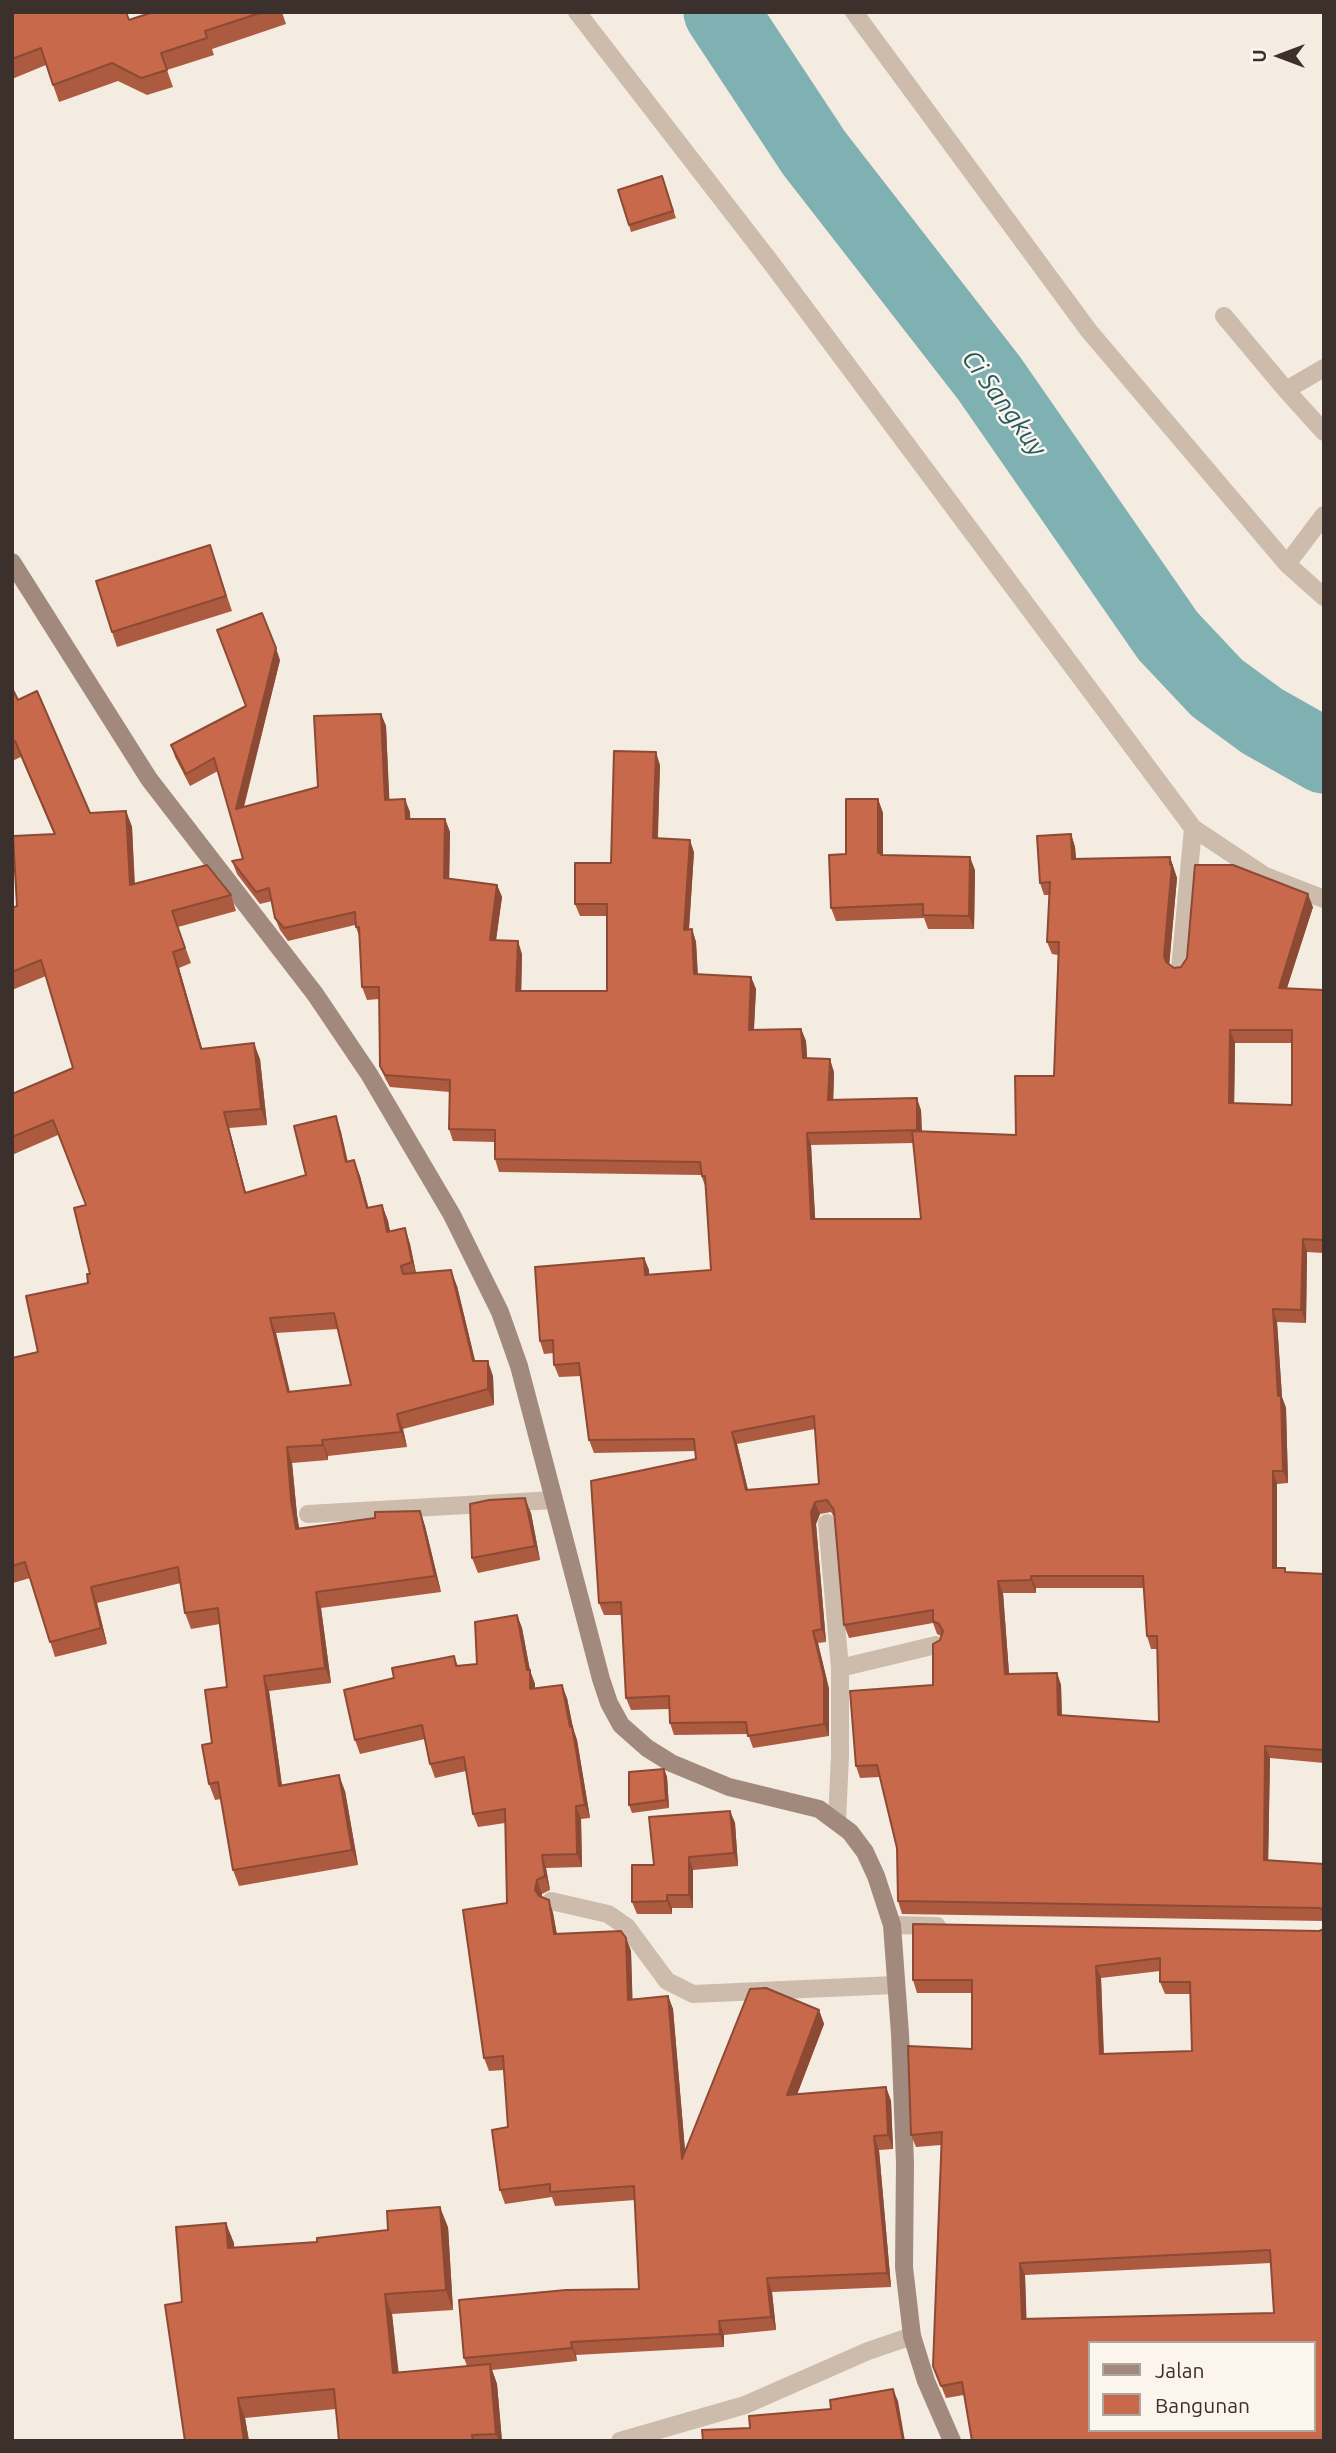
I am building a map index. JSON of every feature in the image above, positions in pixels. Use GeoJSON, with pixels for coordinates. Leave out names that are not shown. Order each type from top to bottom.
{"type":"FeatureCollection","features":[{"type":"Feature","properties":{"kind":"street"},"geometry":{"type":"LineString","coordinates":[[577,12],[769,260],[1193,828],[1265,876],[1324,899]]}},
{"type":"Feature","properties":{"kind":"street"},"geometry":{"type":"LineString","coordinates":[[853,12],[1089,331],[1287,564],[1324,597]]}},
{"type":"Feature","properties":{"kind":"street"},"geometry":{"type":"LineString","coordinates":[[1224,316],[1324,432]]}},
{"type":"Feature","properties":{"kind":"street"},"geometry":{"type":"LineString","coordinates":[[1286,390],[1324,369]]}},
{"type":"Feature","properties":{"kind":"street"},"geometry":{"type":"LineString","coordinates":[[1287,564],[1324,515]]}},
{"type":"Feature","properties":{"kind":"street"},"geometry":{"type":"LineString","coordinates":[[12,562],[149,779],[315,994],[369,1074],[452,1215],[500,1312],[519,1366],[601,1679],[609,1703],[621,1725],[647,1748],[671,1763],[729,1787],[819,1810],[850,1832],[865,1852],[892,1925],[900,2034],[904,2267],[912,2336],[926,2381],[952,2441]]}},
{"type":"Feature","properties":{"kind":"street"},"geometry":{"type":"LineString","coordinates":[[1180,970],[1193,828]]}},
{"type":"Feature","properties":{"kind":"street"},"geometry":{"type":"LineString","coordinates":[[308,1514],[554,1500]]}},
{"type":"Feature","properties":{"kind":"street"},"geometry":{"type":"LineString","coordinates":[[827,1523],[841,1668],[841,1756],[837,1821]]}},
{"type":"Feature","properties":{"kind":"street"},"geometry":{"type":"LineString","coordinates":[[841,1668],[936,1645]]}},
{"type":"Feature","properties":{"kind":"street"},"geometry":{"type":"LineString","coordinates":[[551,1901],[608,1914],[627,1927],[667,1981],[693,1994],[895,1985]]}},
{"type":"Feature","properties":{"kind":"street"},"geometry":{"type":"LineString","coordinates":[[892,1925],[961,1926]]}},
{"type":"Feature","properties":{"kind":"street"},"geometry":{"type":"LineString","coordinates":[[620,2441],[744,2404],[868,2351],[912,2336]]}},
{"type":"Feature","properties":{"kind":"building"},"geometry":{"type":"Polygon","coordinates":[[[12,12],[126,12],[129,20],[153,12],[263,12],[205,31],[207,38],[161,53],[167,70],[141,78],[112,63],[53,85],[41,48],[12,59],[12,12]]]}},
{"type":"Feature","properties":{"kind":"building"},"geometry":{"type":"Polygon","coordinates":[[[662,176],[673,211],[629,225],[618,190],[662,176]]]}},
{"type":"Feature","properties":{"kind":"building"},"geometry":{"type":"Polygon","coordinates":[[[210,545],[226,596],[112,632],[96,581],[210,545]]]}},
{"type":"Feature","properties":{"kind":"building"},"geometry":{"type":"Polygon","coordinates":[[[262,613],[276,648],[236,809],[318,787],[314,716],[381,714],[385,800],[405,799],[406,819],[445,819],[444,878],[497,885],[490,940],[518,941],[516,991],[607,991],[607,904],[575,904],[575,863],[611,863],[614,751],[656,752],[653,838],[690,840],[684,930],[692,929],[694,974],[751,977],[749,1030],[801,1029],[803,1058],[830,1059],[828,1100],[917,1098],[917,1130],[807,1133],[811,1219],[921,1219],[912,1131],[1016,1135],[1015,1076],[1054,1076],[1059,942],[1047,942],[1050,882],[1040,883],[1037,836],[1071,834],[1072,859],[1170,857],[1172,865],[1164,956],[1166,962],[1174,968],[1181,967],[1187,958],[1195,865],[1233,865],[1308,894],[1279,988],[1324,990],[1324,1240],[1303,1239],[1301,1310],[1273,1309],[1278,1396],[1281,1396],[1283,1471],[1273,1471],[1273,1568],[1285,1568],[1285,1572],[1324,1574],[1324,1750],[1265,1746],[1264,1860],[1324,1864],[1324,1911],[1320,1908],[898,1901],[897,1848],[877,1765],[856,1766],[850,1691],[933,1685],[933,1644],[940,1640],[943,1631],[939,1624],[933,1621],[933,1610],[844,1625],[834,1510],[827,1500],[815,1502],[811,1512],[822,1629],[813,1631],[824,1677],[824,1724],[748,1736],[746,1722],[670,1723],[669,1696],[626,1698],[621,1602],[599,1603],[591,1481],[696,1459],[694,1439],[589,1440],[579,1363],[554,1365],[553,1340],[540,1341],[535,1267],[644,1258],[645,1275],[711,1270],[705,1176],[702,1176],[700,1162],[495,1159],[495,1130],[449,1129],[450,1080],[385,1075],[380,1066],[379,987],[362,987],[359,927],[356,927],[355,912],[284,928],[275,918],[269,888],[256,892],[232,861],[243,859],[214,758],[186,774],[171,745],[246,706],[217,630],[262,613]],[[1230,1030],[1229,1103],[1292,1105],[1292,1030],[1230,1030]],[[814,1416],[732,1432],[746,1490],[819,1484],[814,1416]],[[1031,1576],[1031,1580],[998,1581],[1005,1674],[1057,1673],[1058,1715],[1159,1722],[1157,1636],[1147,1636],[1143,1576],[1031,1576]]]}},
{"type":"Feature","properties":{"kind":"building"},"geometry":{"type":"Polygon","coordinates":[[[12,688],[18,700],[37,691],[90,813],[126,811],[130,885],[207,865],[231,895],[172,911],[185,948],[173,952],[201,1049],[254,1043],[261,1109],[224,1112],[245,1193],[306,1175],[294,1126],[336,1116],[346,1162],[354,1160],[367,1208],[382,1205],[387,1232],[405,1228],[412,1262],[401,1266],[403,1274],[451,1270],[473,1361],[488,1361],[488,1389],[397,1414],[401,1432],[322,1440],[323,1445],[287,1447],[296,1529],[375,1518],[375,1512],[420,1511],[435,1576],[316,1592],[325,1668],[264,1676],[279,1786],[339,1775],[352,1850],[233,1870],[218,1782],[209,1784],[202,1745],[212,1743],[205,1690],[227,1687],[218,1608],[185,1613],[178,1567],[91,1587],[101,1628],[50,1642],[25,1562],[12,1566],[12,1358],[38,1352],[26,1296],[88,1283],[87,1274],[90,1274],[74,1208],[86,1205],[53,1120],[12,1137],[12,1094],[73,1068],[41,960],[12,972],[12,908],[17,906],[13,836],[55,834],[15,741],[12,743],[12,688]],[[334,1313],[270,1318],[288,1392],[351,1385],[334,1313]]]}},
{"type":"Feature","properties":{"kind":"building"},"geometry":{"type":"Polygon","coordinates":[[[846,799],[878,799],[878,853],[881,855],[970,857],[969,916],[923,915],[923,904],[831,908],[829,855],[846,854],[846,799]]]}},
{"type":"Feature","properties":{"kind":"building"},"geometry":{"type":"Polygon","coordinates":[[[525,1498],[535,1546],[472,1558],[470,1504],[525,1498]]]}},
{"type":"Feature","properties":{"kind":"building"},"geometry":{"type":"Polygon","coordinates":[[[517,1615],[527,1670],[530,1670],[530,1689],[562,1685],[570,1727],[572,1726],[585,1805],[576,1806],[577,1854],[542,1855],[545,1876],[537,1880],[535,1890],[539,1896],[549,1900],[554,1934],[621,1931],[626,1938],[628,2000],[668,1996],[682,2159],[750,1989],[766,1988],[819,2010],[787,2095],[886,2087],[888,2135],[874,2136],[887,2273],[767,2278],[771,2317],[719,2321],[720,2334],[571,2342],[572,2348],[464,2358],[459,2300],[566,2290],[639,2289],[634,2186],[550,2192],[550,2184],[500,2190],[492,2130],[508,2127],[503,2056],[484,2058],[463,1910],[507,1903],[505,1809],[473,1814],[464,1757],[430,1764],[422,1725],[355,1740],[344,1690],[394,1678],[392,1668],[454,1656],[456,1666],[477,1664],[475,1622],[517,1615]]]}},
{"type":"Feature","properties":{"kind":"building"},"geometry":{"type":"Polygon","coordinates":[[[664,1769],[666,1800],[629,1805],[629,1772],[664,1769]]]}},
{"type":"Feature","properties":{"kind":"building"},"geometry":{"type":"Polygon","coordinates":[[[730,1811],[734,1853],[689,1857],[689,1895],[667,1895],[667,1901],[632,1902],[632,1865],[654,1865],[649,1817],[730,1811]]]}},
{"type":"Feature","properties":{"kind":"building"},"geometry":{"type":"Polygon","coordinates":[[[913,1924],[1324,1929],[1324,2441],[972,2441],[962,2382],[941,2386],[933,2366],[942,2132],[911,2135],[908,2046],[972,2049],[972,1980],[913,1980],[913,1924]],[[1160,1958],[1096,1966],[1100,2054],[1192,2051],[1190,1982],[1160,1982],[1160,1958]],[[1270,2250],[1020,2263],[1022,2319],[1274,2313],[1270,2250]]]}},
{"type":"Feature","properties":{"kind":"building"},"geometry":{"type":"Polygon","coordinates":[[[440,2207],[446,2290],[385,2294],[393,2373],[490,2364],[496,2434],[472,2435],[473,2441],[339,2441],[334,2389],[238,2398],[244,2441],[185,2441],[165,2305],[182,2302],[176,2227],[226,2223],[228,2248],[317,2242],[317,2238],[388,2230],[387,2211],[440,2207]]]}},
{"type":"Feature","properties":{"kind":"building"},"geometry":{"type":"Polygon","coordinates":[[[893,2389],[903,2441],[703,2441],[702,2430],[750,2428],[749,2416],[831,2409],[830,2400],[893,2389]]]}},
{"type":"Feature","properties":{"kind":"waterway","name":"Ci Sangkuy"},"geometry":{"type":"LineString","coordinates":[[721,12],[814,153],[989,378],[1168,636],[1217,688],[1262,721],[1324,756]]}}]}
